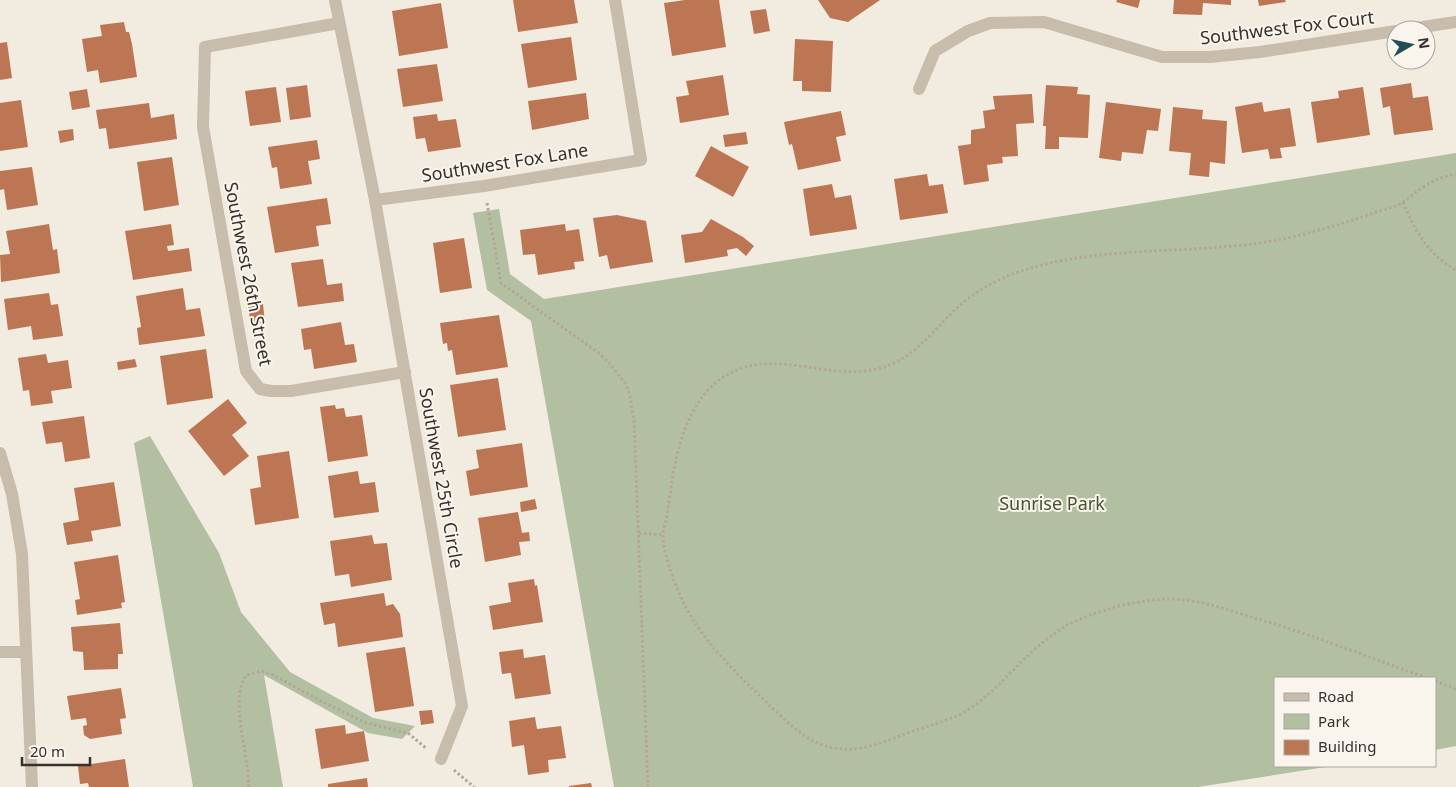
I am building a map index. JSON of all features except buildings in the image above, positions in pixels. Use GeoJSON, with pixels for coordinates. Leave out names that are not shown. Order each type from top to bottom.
{"type":"FeatureCollection","features":[{"type":"Feature","properties":{"kind":"street","name":"Southwest 25th Circle"},"geometry":{"type":"LineString","coordinates":[[335,0],[375,200],[462,706],[440,759]]}},
{"type":"Feature","properties":{"kind":"street","name":"Southwest Fox Lane"},"geometry":{"type":"LineString","coordinates":[[375,200],[484,186],[641,160],[615,0]]}},
{"type":"Feature","properties":{"kind":"street","name":"Southwest Fox Court"},"geometry":{"type":"LineString","coordinates":[[919,89],[935,51],[968,31],[990,23],[1044,22],[1162,56],[1210,57],[1260,52],[1386,33]]}},
{"type":"Feature","properties":{"kind":"street"},"geometry":{"type":"LineString","coordinates":[[1436,25],[1456,22]]}},
{"type":"Feature","properties":{"kind":"street","name":"Southwest 26th Street"},"geometry":{"type":"LineString","coordinates":[[339,23],[206,48],[203,127],[246,371],[260,388],[271,391],[291,391],[405,372]]}},
{"type":"Feature","properties":{"kind":"street"},"geometry":{"type":"LineString","coordinates":[[0,453],[12,494],[22,554],[32,787]]}},
{"type":"Feature","properties":{"kind":"street"},"geometry":{"type":"LineString","coordinates":[[0,652],[26,652]]}},
{"type":"Feature","properties":{"kind":"path"},"geometry":{"type":"LineString","coordinates":[[1424,677],[1217,606],[1175,599],[1142,601],[1100,613],[1066,626],[1039,645],[989,694],[972,708],[959,715],[873,745],[856,749],[833,748],[815,742],[797,729],[716,652],[695,624],[680,597],[666,553],[663,535],[676,459],[687,423],[702,397],[714,384],[739,368],[753,364],[777,362],[847,371],[877,369],[890,365],[918,349],[961,304],[979,291],[1003,278],[1028,269],[1087,256],[1228,246],[1265,242],[1319,231],[1403,202],[1433,180],[1456,174]]}},
{"type":"Feature","properties":{"kind":"path"},"geometry":{"type":"LineString","coordinates":[[484,186],[501,283],[600,354],[618,374],[629,392],[634,421],[648,787]]}},
{"type":"Feature","properties":{"kind":"path"},"geometry":{"type":"LineString","coordinates":[[1403,202],[1414,228],[1429,250],[1445,264],[1456,270]]}},
{"type":"Feature","properties":{"kind":"path"},"geometry":{"type":"LineString","coordinates":[[639,533],[663,535]]}},
{"type":"Feature","properties":{"kind":"path"},"geometry":{"type":"LineString","coordinates":[[249,787],[241,720],[240,688],[246,675],[262,671],[366,723],[408,733],[474,787]]}},
{"type":"Feature","properties":{"kind":"path"},"geometry":{"type":"LineString","coordinates":[[1436,681],[1456,689]]}},
{"type":"Feature","properties":{"kind":"green space","name":"Sunrise Park"},"geometry":{"type":"Polygon","coordinates":[[[1456,153],[1456,746],[1436,750],[1436,677],[1274,677],[1274,767],[1326,767],[1198,787],[614,787],[531,321],[487,290],[473,213],[499,209],[510,274],[544,299],[1456,153]]]}},
{"type":"Feature","properties":{"kind":"green space"},"geometry":{"type":"Polygon","coordinates":[[[150,436],[219,553],[241,612],[290,672],[373,718],[415,726],[402,739],[368,733],[264,675],[283,787],[193,787],[134,443],[150,436]]]}}]}
